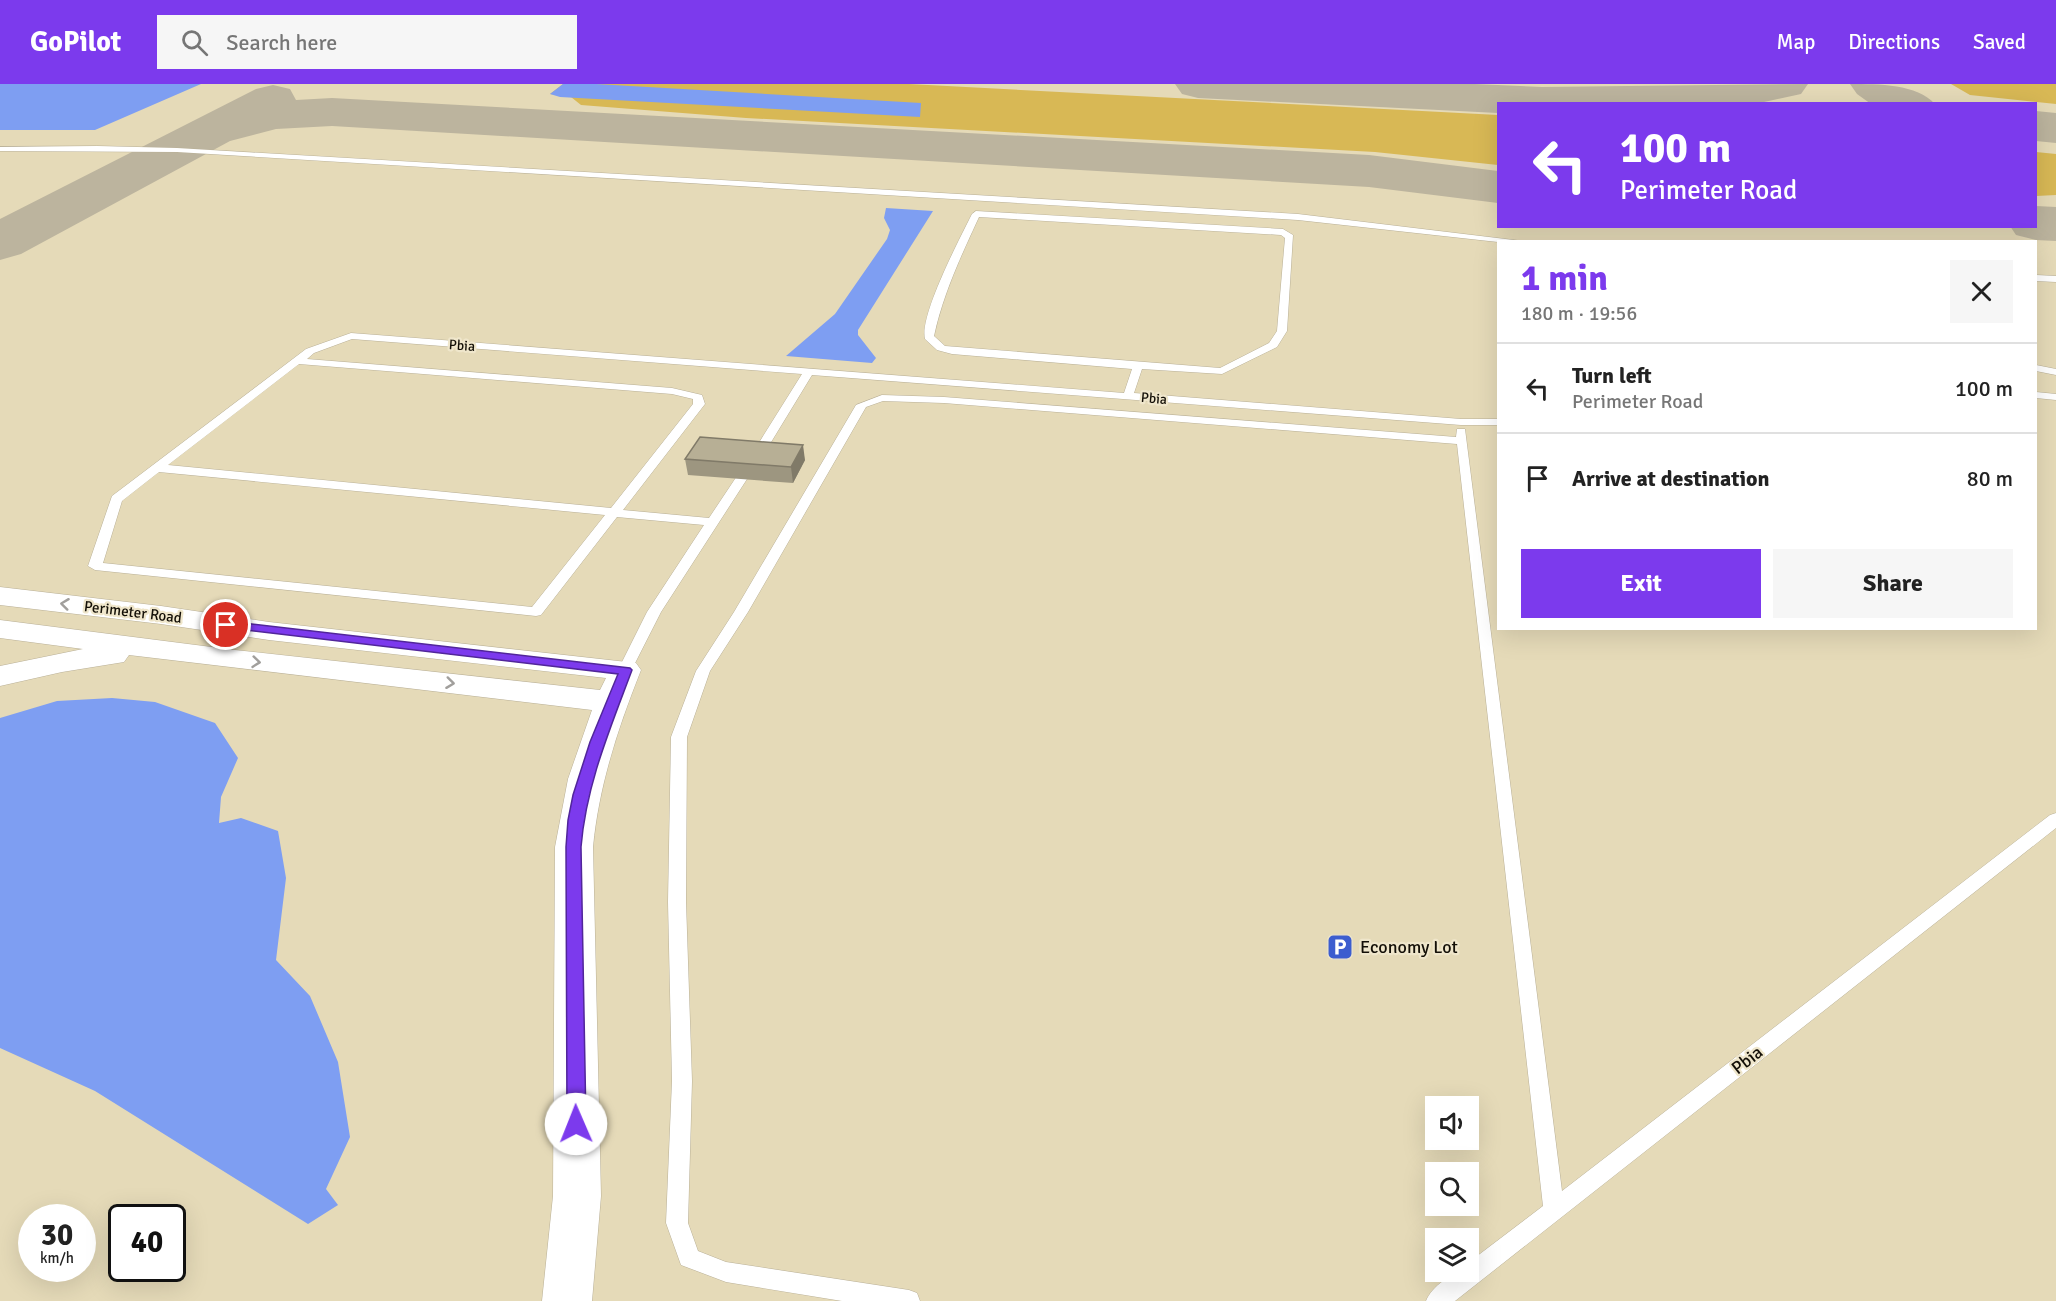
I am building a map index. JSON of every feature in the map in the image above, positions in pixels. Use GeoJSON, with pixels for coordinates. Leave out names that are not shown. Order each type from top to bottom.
{"type":"FeatureCollection","features":[{"type":"Feature","properties":{"kind":"street","name":"Perimeter Road"},"geometry":{"type":"LineString","coordinates":[[0,596],[161,615],[619,686]]}},
{"type":"Feature","properties":{"kind":"street"},"geometry":{"type":"LineString","coordinates":[[0,629],[177,653],[619,686],[580,795],[574,847],[577,1196],[567,1301]]}},
{"type":"Feature","properties":{"kind":"street"},"geometry":{"type":"LineString","coordinates":[[0,653],[69,638],[132,631],[185,629],[269,631]]}},
{"type":"Feature","properties":{"kind":"street"},"geometry":{"type":"LineString","coordinates":[[0,676],[62,662],[118,654],[177,653]]}},
{"type":"Feature","properties":{"kind":"lane"},"geometry":{"type":"LineString","coordinates":[[0,149],[166,149],[1286,216],[1508,240]]}},
{"type":"Feature","properties":{"kind":"lane"},"geometry":{"type":"LineString","coordinates":[[976,214],[1283,232],[1290,237],[1282,331],[1273,345],[1221,371],[1138,366],[952,351],[933,343],[929,337],[933,313],[942,284],[976,214]]}},
{"type":"Feature","properties":{"kind":"lane"},"geometry":{"type":"LineString","coordinates":[[2037,278],[2056,279]]}},
{"type":"Feature","properties":{"kind":"lane","name":"Pbia"},"geometry":{"type":"LineString","coordinates":[[613,512],[536,612],[95,566],[116,499],[310,351],[351,336],[1461,422],[1497,422]]}},
{"type":"Feature","properties":{"kind":"lane"},"geometry":{"type":"LineString","coordinates":[[297,361],[672,391],[698,397],[699,404],[613,512]]}},
{"type":"Feature","properties":{"kind":"lane"},"geometry":{"type":"LineString","coordinates":[[1128,396],[1138,366]]}},
{"type":"Feature","properties":{"kind":"lane"},"geometry":{"type":"LineString","coordinates":[[2037,368],[2056,372]]}},
{"type":"Feature","properties":{"kind":"lane"},"geometry":{"type":"LineString","coordinates":[[756,457],[810,370]]}},
{"type":"Feature","properties":{"kind":"lane"},"geometry":{"type":"LineString","coordinates":[[2037,395],[2056,397]]}},
{"type":"Feature","properties":{"kind":"lane"},"geometry":{"type":"LineString","coordinates":[[909,1301],[726,1272],[689,1258],[677,1223],[682,1081],[676,902],[679,736],[703,671],[741,612],[862,405],[882,398],[944,400],[1461,441]]}},
{"type":"Feature","properties":{"kind":"lane"},"geometry":{"type":"LineString","coordinates":[[1461,422],[1461,441],[1554,1211]]}},
{"type":"Feature","properties":{"kind":"lane"},"geometry":{"type":"LineString","coordinates":[[156,468],[712,522]]}},
{"type":"Feature","properties":{"kind":"lane"},"geometry":{"type":"LineString","coordinates":[[619,686],[654,612],[741,479]]}},
{"type":"Feature","properties":{"kind":"lane","name":"Pbia"},"geometry":{"type":"LineString","coordinates":[[1437,1301],[2056,819]]}},
{"type":"Feature","properties":{"kind":"shaded area"},"geometry":{"type":"Polygon","coordinates":[[[0,84],[2056,84],[2056,1301],[0,1301],[0,84]]]}},
{"type":"Feature","properties":{"kind":"shaded area"},"geometry":{"type":"Polygon","coordinates":[[[563,84],[909,84],[1497,115],[1497,165],[1375,152],[746,118],[581,105],[571,97],[550,94],[563,84]]]}},
{"type":"Feature","properties":{"kind":"shaded area"},"geometry":{"type":"Polygon","coordinates":[[[1951,84],[2056,84],[2056,104],[1970,95],[1951,84]]]}},
{"type":"Feature","properties":{"kind":"shaded area"},"geometry":{"type":"Polygon","coordinates":[[[2037,152],[2056,154],[2056,195],[2037,196],[2037,152]]]}},
{"type":"Feature","properties":{"kind":"water"},"geometry":{"type":"Polygon","coordinates":[[[0,84],[201,84],[95,130],[0,130],[0,84]]]}},
{"type":"Feature","properties":{"kind":"water"},"geometry":{"type":"Polygon","coordinates":[[[563,84],[921,103],[920,117],[560,97],[550,94],[563,84]]]}},
{"type":"Feature","properties":{"kind":"water"},"geometry":{"type":"Polygon","coordinates":[[[886,208],[933,211],[858,330],[858,335],[876,358],[872,363],[786,356],[835,314],[887,239],[890,230],[884,218],[886,208]]]}},
{"type":"Feature","properties":{"kind":"water"},"geometry":{"type":"Polygon","coordinates":[[[112,698],[155,702],[215,723],[238,758],[221,797],[219,823],[241,818],[278,831],[286,878],[276,960],[310,996],[338,1062],[350,1137],[326,1189],[338,1205],[308,1224],[95,1091],[0,1048],[0,718],[57,701],[112,698]]]}},
{"type":"Feature","properties":{"kind":"building"},"geometry":{"type":"Polygon","coordinates":[[[700,437],[803,445],[791,467],[685,459],[700,437]]]}},
{"type":"Feature","properties":{"kind":"taxiway"},"geometry":{"type":"LineString","coordinates":[[1198,84],[1554,102]]}},
{"type":"Feature","properties":{"kind":"taxiway"},"geometry":{"type":"LineString","coordinates":[[1543,101],[1695,97],[1785,84]]}},
{"type":"Feature","properties":{"kind":"taxiway"},"geometry":{"type":"LineString","coordinates":[[1873,84],[1886,93],[1907,102]]}},
{"type":"Feature","properties":{"kind":"taxiway"},"geometry":{"type":"LineString","coordinates":[[0,242],[273,99]]}},
{"type":"Feature","properties":{"kind":"taxiway"},"geometry":{"type":"LineString","coordinates":[[215,130],[275,115],[332,112],[1369,171],[1497,187]]}},
{"type":"Feature","properties":{"kind":"taxiway"},"geometry":{"type":"LineString","coordinates":[[2037,126],[2056,128]]}},
{"type":"Feature","properties":{"kind":"taxiway"},"geometry":{"type":"LineString","coordinates":[[2037,223],[2056,224]]}},
{"type":"Feature","properties":{"kind":"place","name":"Economy Lot"},"geometry":{"type":"Point","coordinates":[1340,947]}},
{"type":"Feature","properties":{"kind":"route"},"geometry":{"type":"LineString","coordinates":[[226,625],[626,670],[597,742],[580,795],[576,820],[574,847],[576,1124]]}}]}
